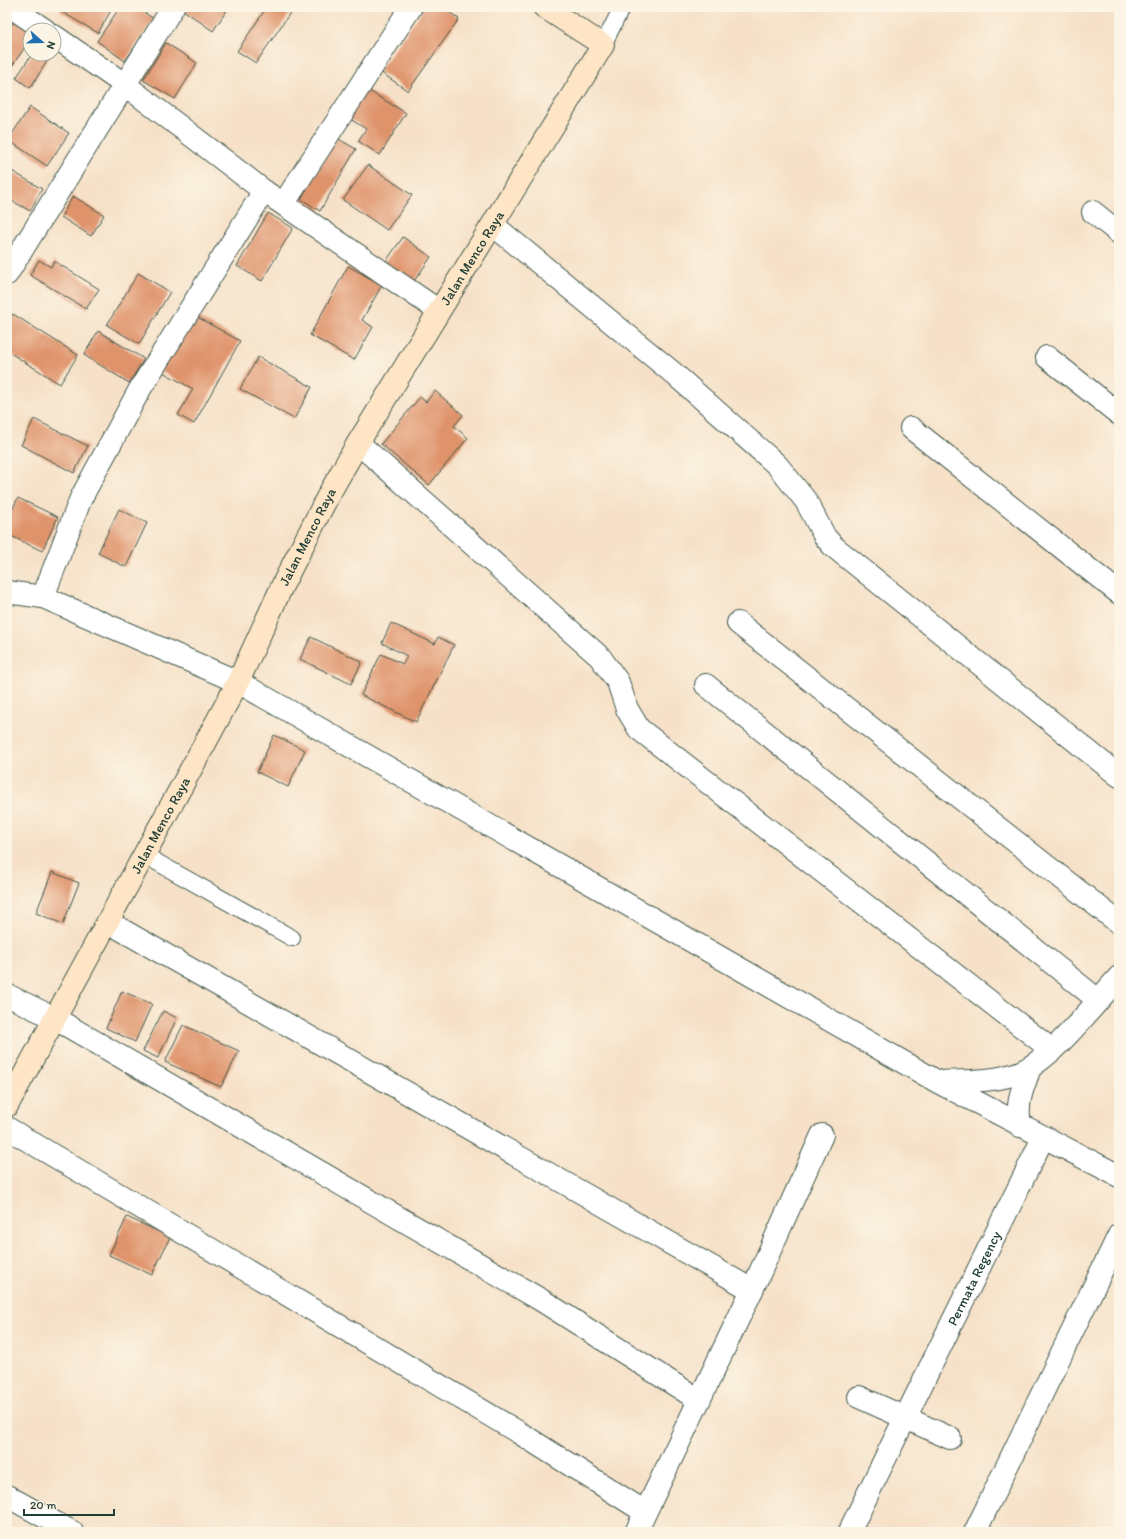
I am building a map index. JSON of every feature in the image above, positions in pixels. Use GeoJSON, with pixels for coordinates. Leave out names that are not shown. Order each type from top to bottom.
{"type":"FeatureCollection","features":[{"type":"Feature","properties":{"kind":"street"},"geometry":{"type":"LineString","coordinates":[[11,7],[33,22]]}},
{"type":"Feature","properties":{"kind":"street"},"geometry":{"type":"LineString","coordinates":[[7,274],[173,7]]}},
{"type":"Feature","properties":{"kind":"street"},"geometry":{"type":"LineString","coordinates":[[284,203],[411,7]]}},
{"type":"Feature","properties":{"kind":"street"},"geometry":{"type":"LineString","coordinates":[[544,7],[603,45]]}},
{"type":"Feature","properties":{"kind":"street"},"geometry":{"type":"LineString","coordinates":[[62,41],[124,84],[264,191],[284,203],[439,311]]}},
{"type":"Feature","properties":{"kind":"street","name":"Jalan Menco Raya"},"geometry":{"type":"LineString","coordinates":[[7,1106],[238,682],[287,578],[329,494],[358,443],[493,226],[603,45]]}},
{"type":"Feature","properties":{"kind":"street"},"geometry":{"type":"LineString","coordinates":[[43,597],[81,498],[140,389],[264,191]]}},
{"type":"Feature","properties":{"kind":"street"},"geometry":{"type":"LineString","coordinates":[[1093,212],[1119,233]]}},
{"type":"Feature","properties":{"kind":"street"},"geometry":{"type":"LineString","coordinates":[[493,226],[513,240],[672,372],[777,465],[806,502],[825,537],[833,546],[1119,776]]}},
{"type":"Feature","properties":{"kind":"street"},"geometry":{"type":"LineString","coordinates":[[1048,357],[1119,414]]}},
{"type":"Feature","properties":{"kind":"street"},"geometry":{"type":"LineString","coordinates":[[910,428],[1119,593]]}},
{"type":"Feature","properties":{"kind":"street"},"geometry":{"type":"LineString","coordinates":[[358,443],[600,657],[618,682],[626,709],[639,729],[1052,1050]]}},
{"type":"Feature","properties":{"kind":"street"},"geometry":{"type":"LineString","coordinates":[[7,592],[43,597],[238,682],[938,1082],[1043,1138],[1119,1176]]}},
{"type":"Feature","properties":{"kind":"street"},"geometry":{"type":"LineString","coordinates":[[738,623],[1119,923]]}},
{"type":"Feature","properties":{"kind":"street"},"geometry":{"type":"LineString","coordinates":[[706,685],[1098,1000]]}},
{"type":"Feature","properties":{"kind":"street"},"geometry":{"type":"LineString","coordinates":[[108,922],[752,1290]]}},
{"type":"Feature","properties":{"kind":"street"},"geometry":{"type":"LineString","coordinates":[[938,1082],[984,1080],[1016,1074],[1030,1068],[1052,1050],[1119,977]]}},
{"type":"Feature","properties":{"kind":"street"},"geometry":{"type":"LineString","coordinates":[[7,995],[54,1018],[541,1300],[699,1400]]}},
{"type":"Feature","properties":{"kind":"street"},"geometry":{"type":"LineString","coordinates":[[1020,1126],[1017,1110],[1020,1094],[1030,1068]]}},
{"type":"Feature","properties":{"kind":"street"},"geometry":{"type":"LineString","coordinates":[[7,1128],[512,1428],[645,1512]]}},
{"type":"Feature","properties":{"kind":"street"},"geometry":{"type":"LineString","coordinates":[[636,1532],[752,1290],[822,1135]]}},
{"type":"Feature","properties":{"kind":"street","name":"Permata Regency"},"geometry":{"type":"LineString","coordinates":[[849,1532],[1043,1138]]}},
{"type":"Feature","properties":{"kind":"street"},"geometry":{"type":"LineString","coordinates":[[975,1532],[1119,1235]]}},
{"type":"Feature","properties":{"kind":"street"},"geometry":{"type":"LineString","coordinates":[[859,1397],[950,1438]]}},
{"type":"Feature","properties":{"kind":"street"},"geometry":{"type":"LineString","coordinates":[[7,1496],[72,1532]]}},
{"type":"Feature","properties":{"kind":"lane"},"geometry":{"type":"LineString","coordinates":[[603,45],[622,7]]}},
{"type":"Feature","properties":{"kind":"lane"},"geometry":{"type":"LineString","coordinates":[[144,855],[292,938]]}},
{"type":"Feature","properties":{"kind":"building"},"geometry":{"type":"Polygon","coordinates":[[[62,7],[113,7],[98,33],[60,11],[62,7]]]}},
{"type":"Feature","properties":{"kind":"building"},"geometry":{"type":"Polygon","coordinates":[[[120,7],[136,7],[154,19],[125,61],[97,41],[120,7]]]}},
{"type":"Feature","properties":{"kind":"building"},"geometry":{"type":"Polygon","coordinates":[[[179,7],[229,7],[213,31],[179,7]]]}},
{"type":"Feature","properties":{"kind":"building"},"geometry":{"type":"Polygon","coordinates":[[[267,7],[294,7],[256,63],[237,51],[267,7]]]}},
{"type":"Feature","properties":{"kind":"building"},"geometry":{"type":"Polygon","coordinates":[[[425,7],[442,7],[459,19],[408,91],[379,71],[425,7]]]}},
{"type":"Feature","properties":{"kind":"building"},"geometry":{"type":"Polygon","coordinates":[[[15,20],[22,25],[22,51],[7,73],[7,31],[15,20]]]}},
{"type":"Feature","properties":{"kind":"building"},"geometry":{"type":"Polygon","coordinates":[[[166,43],[197,63],[175,99],[143,80],[166,43]]]}},
{"type":"Feature","properties":{"kind":"building"},"geometry":{"type":"Polygon","coordinates":[[[27,62],[47,62],[30,88],[16,78],[27,62]]]}},
{"type":"Feature","properties":{"kind":"building"},"geometry":{"type":"Polygon","coordinates":[[[364,88],[406,113],[380,155],[358,141],[366,129],[347,117],[364,88]]]}},
{"type":"Feature","properties":{"kind":"building"},"geometry":{"type":"Polygon","coordinates":[[[30,107],[69,133],[47,166],[8,140],[30,107]]]}},
{"type":"Feature","properties":{"kind":"building"},"geometry":{"type":"Polygon","coordinates":[[[337,138],[356,149],[320,211],[301,199],[337,138]]]}},
{"type":"Feature","properties":{"kind":"building"},"geometry":{"type":"Polygon","coordinates":[[[368,165],[412,195],[387,230],[343,200],[368,165]]]}},
{"type":"Feature","properties":{"kind":"building"},"geometry":{"type":"Polygon","coordinates":[[[7,168],[42,189],[30,211],[7,198],[7,168]]]}},
{"type":"Feature","properties":{"kind":"building"},"geometry":{"type":"Polygon","coordinates":[[[73,196],[104,215],[91,236],[61,217],[73,196]]]}},
{"type":"Feature","properties":{"kind":"building"},"geometry":{"type":"Polygon","coordinates":[[[268,213],[293,228],[262,281],[237,266],[268,213]]]}},
{"type":"Feature","properties":{"kind":"building"},"geometry":{"type":"Polygon","coordinates":[[[403,237],[431,257],[412,284],[384,264],[403,237]]]}},
{"type":"Feature","properties":{"kind":"building"},"geometry":{"type":"Polygon","coordinates":[[[39,260],[51,267],[54,261],[99,289],[86,309],[30,275],[39,260]]]}},
{"type":"Feature","properties":{"kind":"building"},"geometry":{"type":"Polygon","coordinates":[[[348,266],[382,285],[362,320],[373,327],[354,360],[310,335],[348,266]]]}},
{"type":"Feature","properties":{"kind":"building"},"geometry":{"type":"Polygon","coordinates":[[[138,273],[170,292],[139,344],[107,325],[138,273]]]}},
{"type":"Feature","properties":{"kind":"building"},"geometry":{"type":"Polygon","coordinates":[[[13,314],[78,355],[60,384],[7,351],[7,324],[13,314]]]}},
{"type":"Feature","properties":{"kind":"building"},"geometry":{"type":"Polygon","coordinates":[[[192,314],[240,341],[194,424],[178,415],[193,389],[161,371],[192,314]]]}},
{"type":"Feature","properties":{"kind":"building"},"geometry":{"type":"Polygon","coordinates":[[[98,331],[144,359],[129,383],[84,355],[98,331]]]}},
{"type":"Feature","properties":{"kind":"building"},"geometry":{"type":"Polygon","coordinates":[[[258,357],[312,387],[294,419],[240,389],[258,357]]]}},
{"type":"Feature","properties":{"kind":"building"},"geometry":{"type":"Polygon","coordinates":[[[435,391],[463,415],[454,426],[468,438],[429,485],[381,444],[420,397],[426,402],[435,391]]]}},
{"type":"Feature","properties":{"kind":"building"},"geometry":{"type":"Polygon","coordinates":[[[34,419],[88,446],[74,473],[21,445],[34,419]]]}},
{"type":"Feature","properties":{"kind":"building"},"geometry":{"type":"Polygon","coordinates":[[[18,498],[58,517],[42,551],[7,534],[7,520],[18,498]]]}},
{"type":"Feature","properties":{"kind":"building"},"geometry":{"type":"Polygon","coordinates":[[[119,509],[147,523],[126,567],[98,553],[119,509]]]}},
{"type":"Feature","properties":{"kind":"building"},"geometry":{"type":"Polygon","coordinates":[[[391,623],[435,644],[438,637],[454,645],[416,722],[361,695],[381,654],[403,664],[407,656],[382,643],[391,623]]]}},
{"type":"Feature","properties":{"kind":"building"},"geometry":{"type":"Polygon","coordinates":[[[311,637],[362,662],[351,684],[300,659],[311,637]]]}},
{"type":"Feature","properties":{"kind":"building"},"geometry":{"type":"Polygon","coordinates":[[[274,735],[305,750],[288,787],[257,772],[274,735]]]}},
{"type":"Feature","properties":{"kind":"building"},"geometry":{"type":"Polygon","coordinates":[[[52,872],[79,883],[63,924],[36,913],[52,872]]]}},
{"type":"Feature","properties":{"kind":"building"},"geometry":{"type":"Polygon","coordinates":[[[122,991],[152,1004],[135,1042],[106,1028],[122,991]]]}},
{"type":"Feature","properties":{"kind":"building"},"geometry":{"type":"Polygon","coordinates":[[[163,1011],[177,1018],[158,1058],[143,1051],[163,1011]]]}},
{"type":"Feature","properties":{"kind":"building"},"geometry":{"type":"Polygon","coordinates":[[[183,1025],[239,1051],[221,1087],[165,1062],[183,1025]]]}},
{"type":"Feature","properties":{"kind":"building"},"geometry":{"type":"Polygon","coordinates":[[[127,1217],[170,1237],[152,1275],[109,1255],[127,1217]]]}}]}
